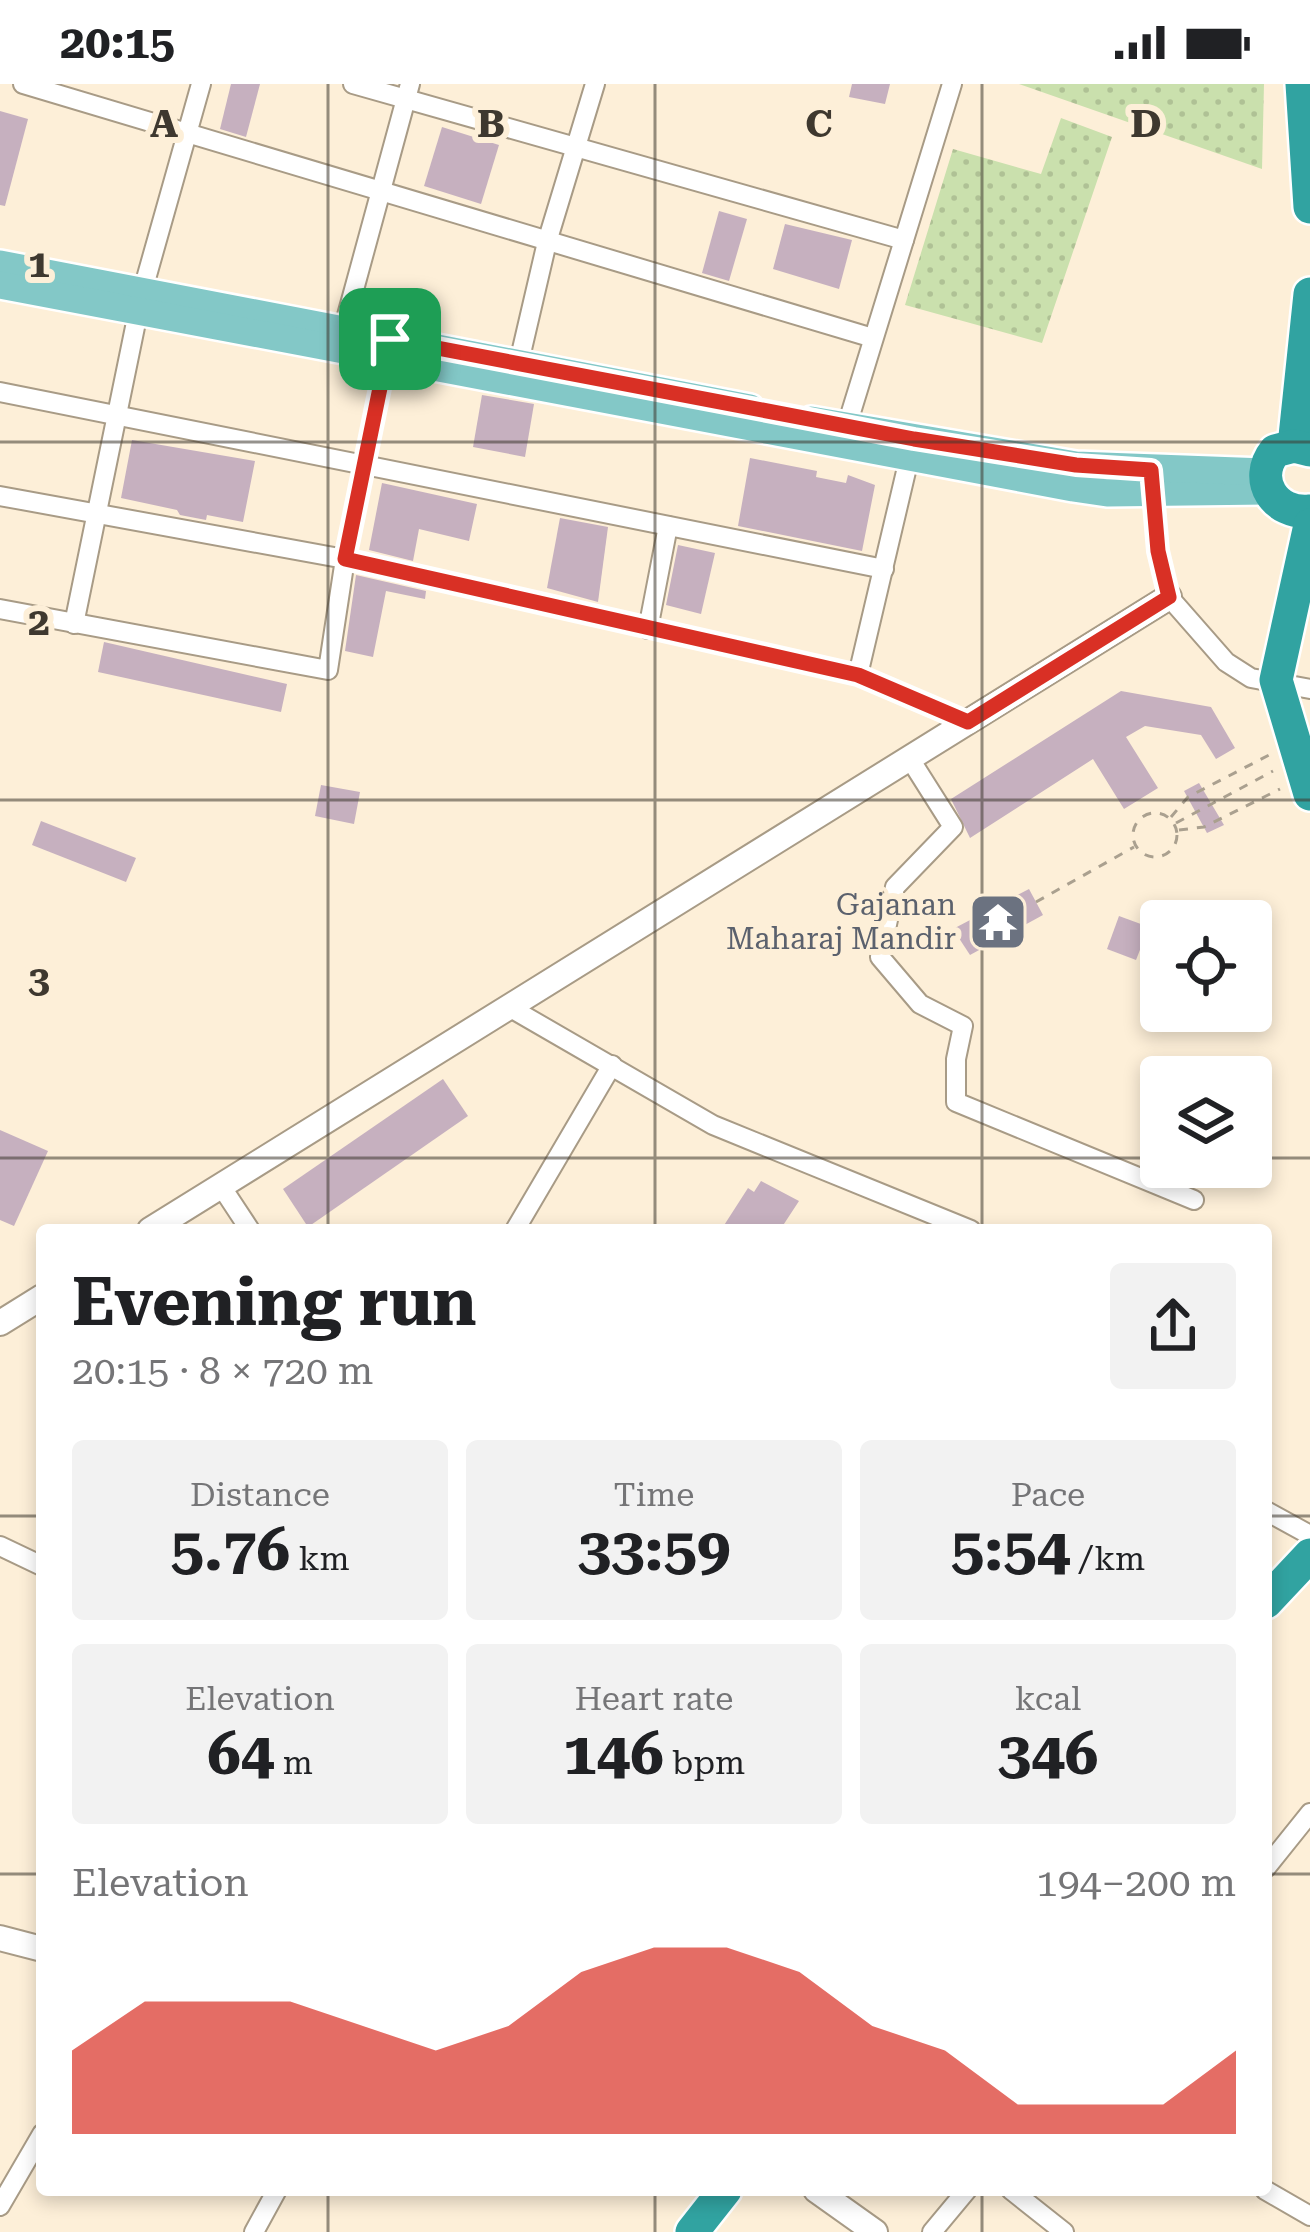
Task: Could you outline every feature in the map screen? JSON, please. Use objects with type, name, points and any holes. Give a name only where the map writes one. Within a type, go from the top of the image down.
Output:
[{"type":"highway","points":[[1302,84],[1310,207]]},
{"type":"highway","points":[[1310,294],[1302,448],[1275,451],[1266,482],[1283,507],[1310,511]]},
{"type":"highway","points":[[1300,789],[1276,680],[1310,525]]},
{"type":"highway","points":[[1272,1596],[1310,1555]]},
{"type":"highway","points":[[692,2232],[720,2196]]},
{"type":"main road","points":[[0,264],[140,302],[911,449],[1076,465],[1152,481],[1266,482]]},
{"type":"main road","points":[[0,284],[343,330],[388,348]]},
{"type":"street","points":[[23,84],[873,338]]},
{"type":"street","points":[[74,624],[140,302],[201,84]]},
{"type":"street","points":[[353,84],[408,91],[576,146],[904,240]]},
{"type":"street","points":[[517,372],[547,242],[595,84]]},
{"type":"street","points":[[843,436],[952,84]]},
{"type":"street","points":[[343,330],[408,91]]},
{"type":"street","points":[[0,609],[328,670],[345,559],[388,348]]},
{"type":"street","points":[[0,392],[884,569]]},
{"type":"street","points":[[858,675],[911,449]]},
{"type":"street","points":[[1152,481],[1158,551],[1169,597],[1226,662],[1251,678],[1310,689]]},
{"type":"street","points":[[0,496],[345,559],[858,675],[968,722]]},
{"type":"street","points":[[648,629],[668,526]]},
{"type":"street","points":[[160,1224],[1169,597]]},
{"type":"street","points":[[910,759],[953,827],[895,887],[880,957],[920,1004],[963,1026],[956,1059],[956,1102],[1194,1200]]},
{"type":"street","points":[[508,1007],[713,1125],[955,1224]]},
{"type":"street","points":[[519,1224],[612,1065]]},
{"type":"street","points":[[221,1186],[246,1224]]},
{"type":"street","points":[[0,1323],[36,1301]]},
{"type":"street","points":[[1272,1514],[1310,1535]]},
{"type":"street","points":[[0,1546],[36,1563]]},
{"type":"street","points":[[1272,1860],[1310,1813]]},
{"type":"street","points":[[3,1945],[36,1948]]},
{"type":"street","points":[[0,2206],[36,2144]]},
{"type":"street","points":[[1272,2194],[1310,2216]]},
{"type":"street","points":[[254,2232],[274,2196]]},
{"type":"street","points":[[824,2196],[866,2229]]},
{"type":"street","points":[[932,2232],[962,2196]]},
{"type":"street","points":[[1019,2196],[1064,2232]]},
{"type":"path","points":[[1281,749],[1188,797],[1174,824],[1174,848],[1161,857],[1146,856],[1135,846],[1133,830],[1140,819],[1153,813],[1174,824],[1204,827],[1300,789]]},
{"type":"path","points":[[1174,824],[1288,764]]},
{"type":"path","points":[[1036,902],[1135,846]]},
{"type":"green space","points":[[1019,84],[1264,84],[1262,169]]},
{"type":"green space","points":[[1061,118],[1112,137],[1042,343],[905,305],[953,149],[1041,174]]},
{"type":"building","points":[[231,84],[260,84],[246,137],[220,129]]},
{"type":"building","points":[[852,84],[890,84],[885,104],[849,97]]},
{"type":"building","points":[[0,111],[28,119],[5,206],[0,205]]},
{"type":"building","points":[[442,127],[499,145],[481,204],[424,186]]},
{"type":"building","points":[[719,211],[747,219],[729,281],[702,273]]},
{"type":"building","points":[[785,224],[852,240],[839,289],[773,269]]},
{"type":"building","points":[[482,395],[534,404],[525,457],[473,447]]},
{"type":"building","points":[[132,440],[255,461],[243,522],[180,515],[177,510],[121,498]]},
{"type":"building","points":[[750,458],[817,471],[816,477],[846,483],[848,475],[875,485],[862,551],[738,526]]},
{"type":"building","points":[[382,483],[477,504],[469,541],[419,529],[413,561],[369,550]]},
{"type":"building","points":[[560,518],[608,527],[598,602],[547,588]]},
{"type":"building","points":[[678,545],[715,553],[701,614],[666,605]]},
{"type":"building","points":[[356,575],[426,591],[425,599],[386,591],[373,657],[345,651]]},
{"type":"building","points":[[104,642],[287,684],[281,712],[98,672]]},
{"type":"building","points":[[1121,691],[1211,707],[1235,748],[1216,759],[1201,735],[1145,726],[1126,737],[1158,788],[1124,809],[1093,759],[970,838],[951,799]]},
{"type":"building","points":[[1199,783],[1224,825],[1207,833],[1184,791]]},
{"type":"building","points":[[321,785],[360,792],[354,824],[315,816]]},
{"type":"building","points":[[41,821],[136,858],[126,882],[32,845]]},
{"type":"building","name":"Gajanan Maharaj Mandir","points":[[1029,889],[1043,915],[970,955],[953,929]]},
{"type":"building","points":[[1119,916],[1140,924],[1136,960],[1107,949]]},
{"type":"building","points":[[443,1079],[468,1116],[312,1224],[306,1224],[283,1189]]},
{"type":"building","points":[[0,1130],[48,1151],[14,1226],[0,1220]]},
{"type":"building","points":[[761,1181],[799,1201],[784,1224],[725,1224],[748,1188],[754,1192]]},
{"type":"place","name":"Gajanan Maharaj Mandir","points":[[998,922]]},
{"type":"route","points":[[390,339],[914,439],[1076,465],[1151,470],[1158,551],[1169,597],[968,722],[858,675],[345,559],[390,339]]}]
